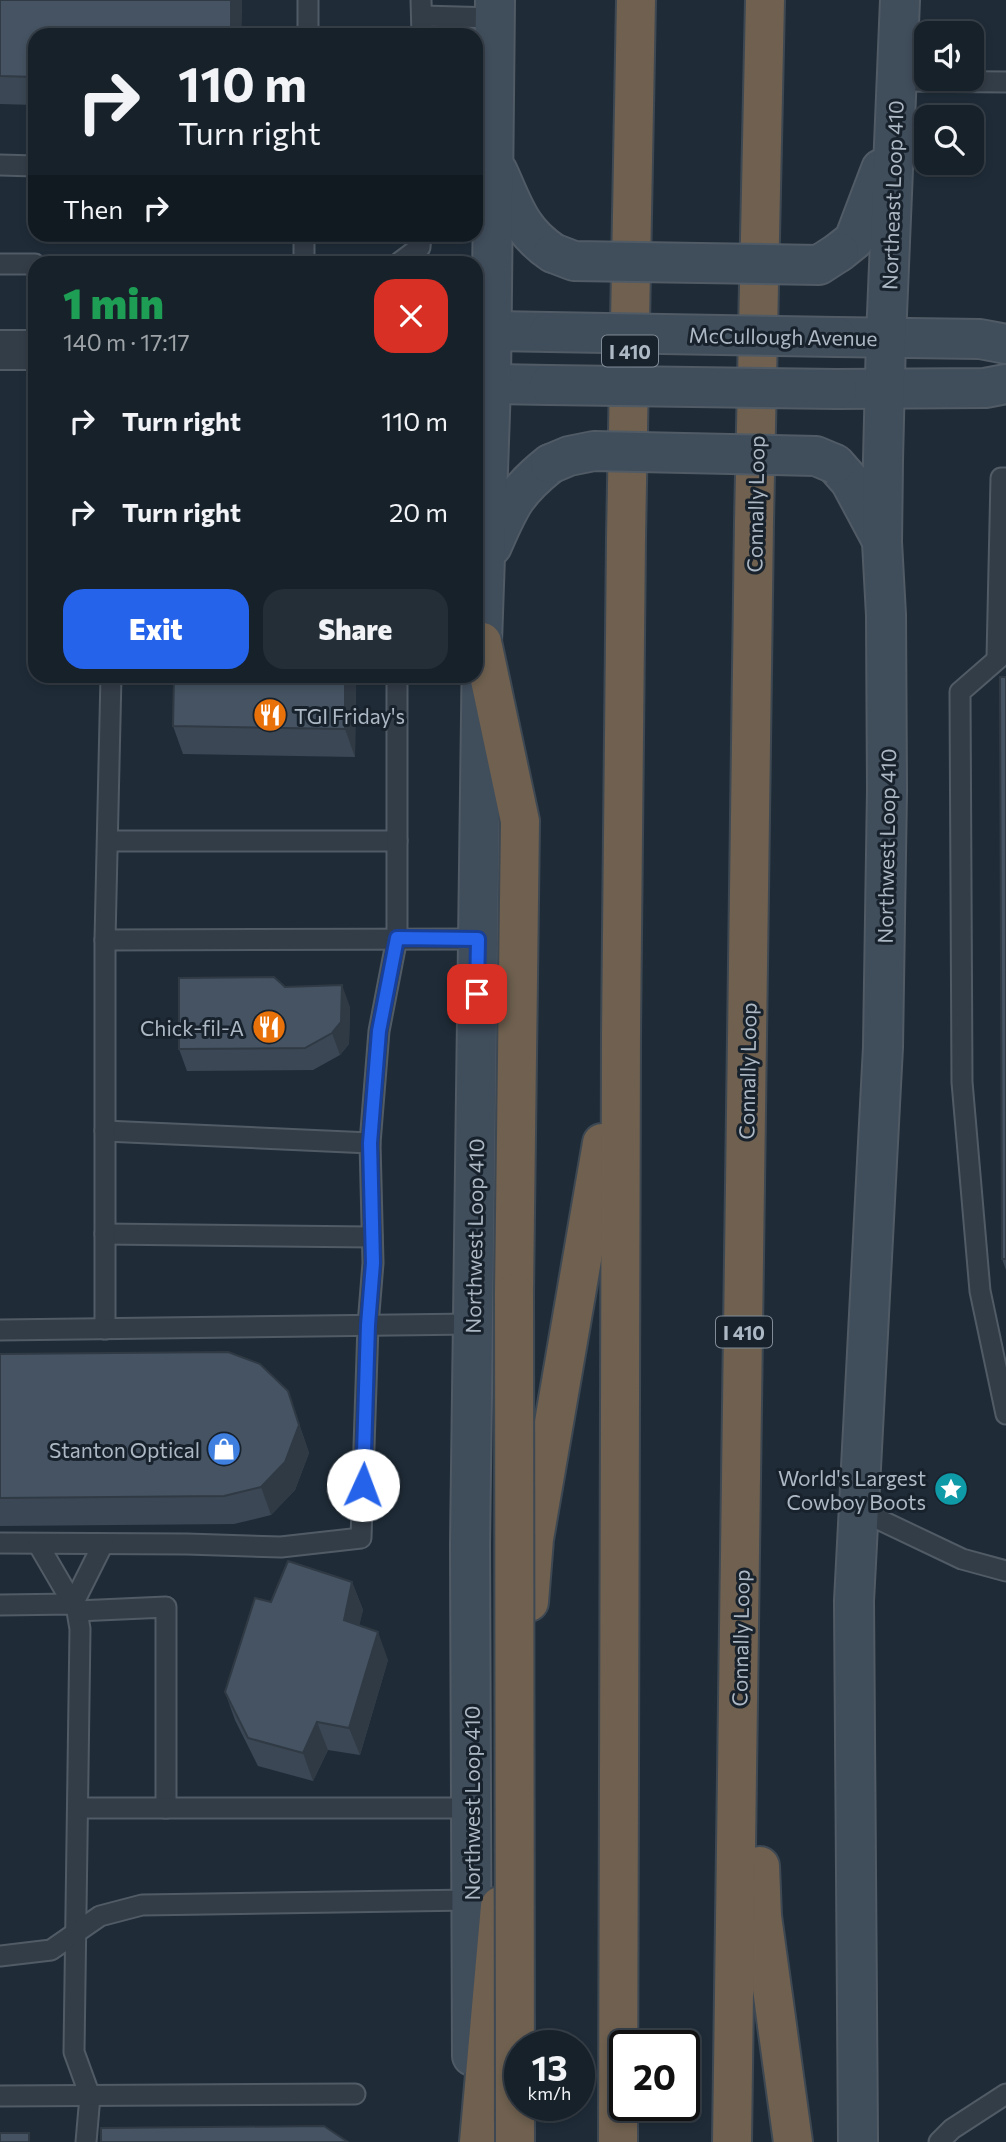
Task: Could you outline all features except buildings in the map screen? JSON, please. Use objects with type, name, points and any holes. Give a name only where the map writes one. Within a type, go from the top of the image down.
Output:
[{"type":"highway","points":[[609,0],[634,163]]},
{"type":"highway","name":"I 410","points":[[618,2142],[625,538],[636,0]]},
{"type":"highway","name":"Connally Loop","points":[[732,2142],[754,522],[765,0]]},
{"type":"highway","points":[[764,48],[772,0]]},
{"type":"highway","points":[[483,647],[520,821],[514,1293],[515,2142]]},
{"type":"highway","points":[[479,2142],[534,1539],[621,1034]]},
{"type":"highway","points":[[742,1556],[762,1916],[793,2142]]},
{"type":"main road","name":"Northeast Loop 410","points":[[885,389],[900,0]]},
{"type":"main road","points":[[484,331],[493,161],[495,9]]},
{"type":"main road","points":[[493,161],[525,228],[536,241],[553,253],[574,261],[819,265],[854,240],[894,129]]},
{"type":"main road","name":"McCullough Avenue","points":[[484,331],[980,339],[1006,344]]},
{"type":"main road","name":"Northwest Loop 410","points":[[483,621],[486,559],[484,331]]},
{"type":"main road","points":[[483,384],[837,389],[985,388],[1006,384]]},
{"type":"main road","name":"Northwest Loop 410","points":[[858,2142],[853,1601],[867,1388],[883,1047],[887,750],[886,615],[882,542],[885,389]]},
{"type":"main road","points":[[486,559],[511,502],[526,483],[550,464],[569,456],[594,451],[816,456],[835,464],[850,481],[882,542]]},
{"type":"main road","name":"Northwest Loop 410","points":[[473,2142],[470,1545],[481,683]]},
{"type":"street","points":[[0,350],[28,350]]},
{"type":"lane","points":[[308,0],[308,28]]},
{"type":"lane","points":[[422,17],[495,9]]},
{"type":"lane","points":[[897,81],[1006,82]]},
{"type":"lane","points":[[0,165],[28,166]]},
{"type":"lane","points":[[408,256],[420,247],[420,242]]},
{"type":"lane","points":[[0,264],[28,264]]},
{"type":"lane","points":[[1006,478],[1001,478],[1002,655],[960,692],[963,1094],[980,1291],[998,1333],[1006,1413]]},
{"type":"lane","points":[[105,1329],[105,940],[111,683]]},
{"type":"lane","points":[[0,1543],[281,1546],[361,1538],[368,1325],[373,1263],[370,1143],[379,1031],[397,938],[397,683]]},
{"type":"lane","points":[[108,841],[397,841]]},
{"type":"lane","points":[[105,940],[478,939]]},
{"type":"lane","points":[[105,1130],[370,1143]]},
{"type":"lane","points":[[105,1234],[372,1237]]},
{"type":"lane","points":[[0,1330],[472,1324]]},
{"type":"lane","points":[[857,1509],[962,1559],[1006,1571]]},
{"type":"lane","points":[[38,1544],[75,1608],[80,1629],[74,2052],[90,2096],[86,2142]]},
{"type":"lane","points":[[75,1608],[103,1544]]},
{"type":"lane","points":[[0,1605],[166,1607],[166,1808]]},
{"type":"lane","points":[[78,1808],[471,1808]]},
{"type":"lane","points":[[0,1956],[51,1950],[100,1916],[142,1905],[471,1900]]},
{"type":"lane","points":[[0,2096],[355,2094]]},
{"type":"lane","points":[[939,2142],[951,2129],[1006,2094]]},
{"type":"place","name":"TGI Friday's","points":[[270,715]]},
{"type":"place","name":"Chick-fil-A","points":[[269,1027]]},
{"type":"place","name":"Stanton Optical","points":[[224,1449]]},
{"type":"place","name":"World's Largest Cowboy Boots","points":[[951,1489]]},
{"type":"route","points":[[363,1485],[368,1325],[373,1263],[370,1143],[379,1031],[397,938],[478,939],[477,994]]}]
